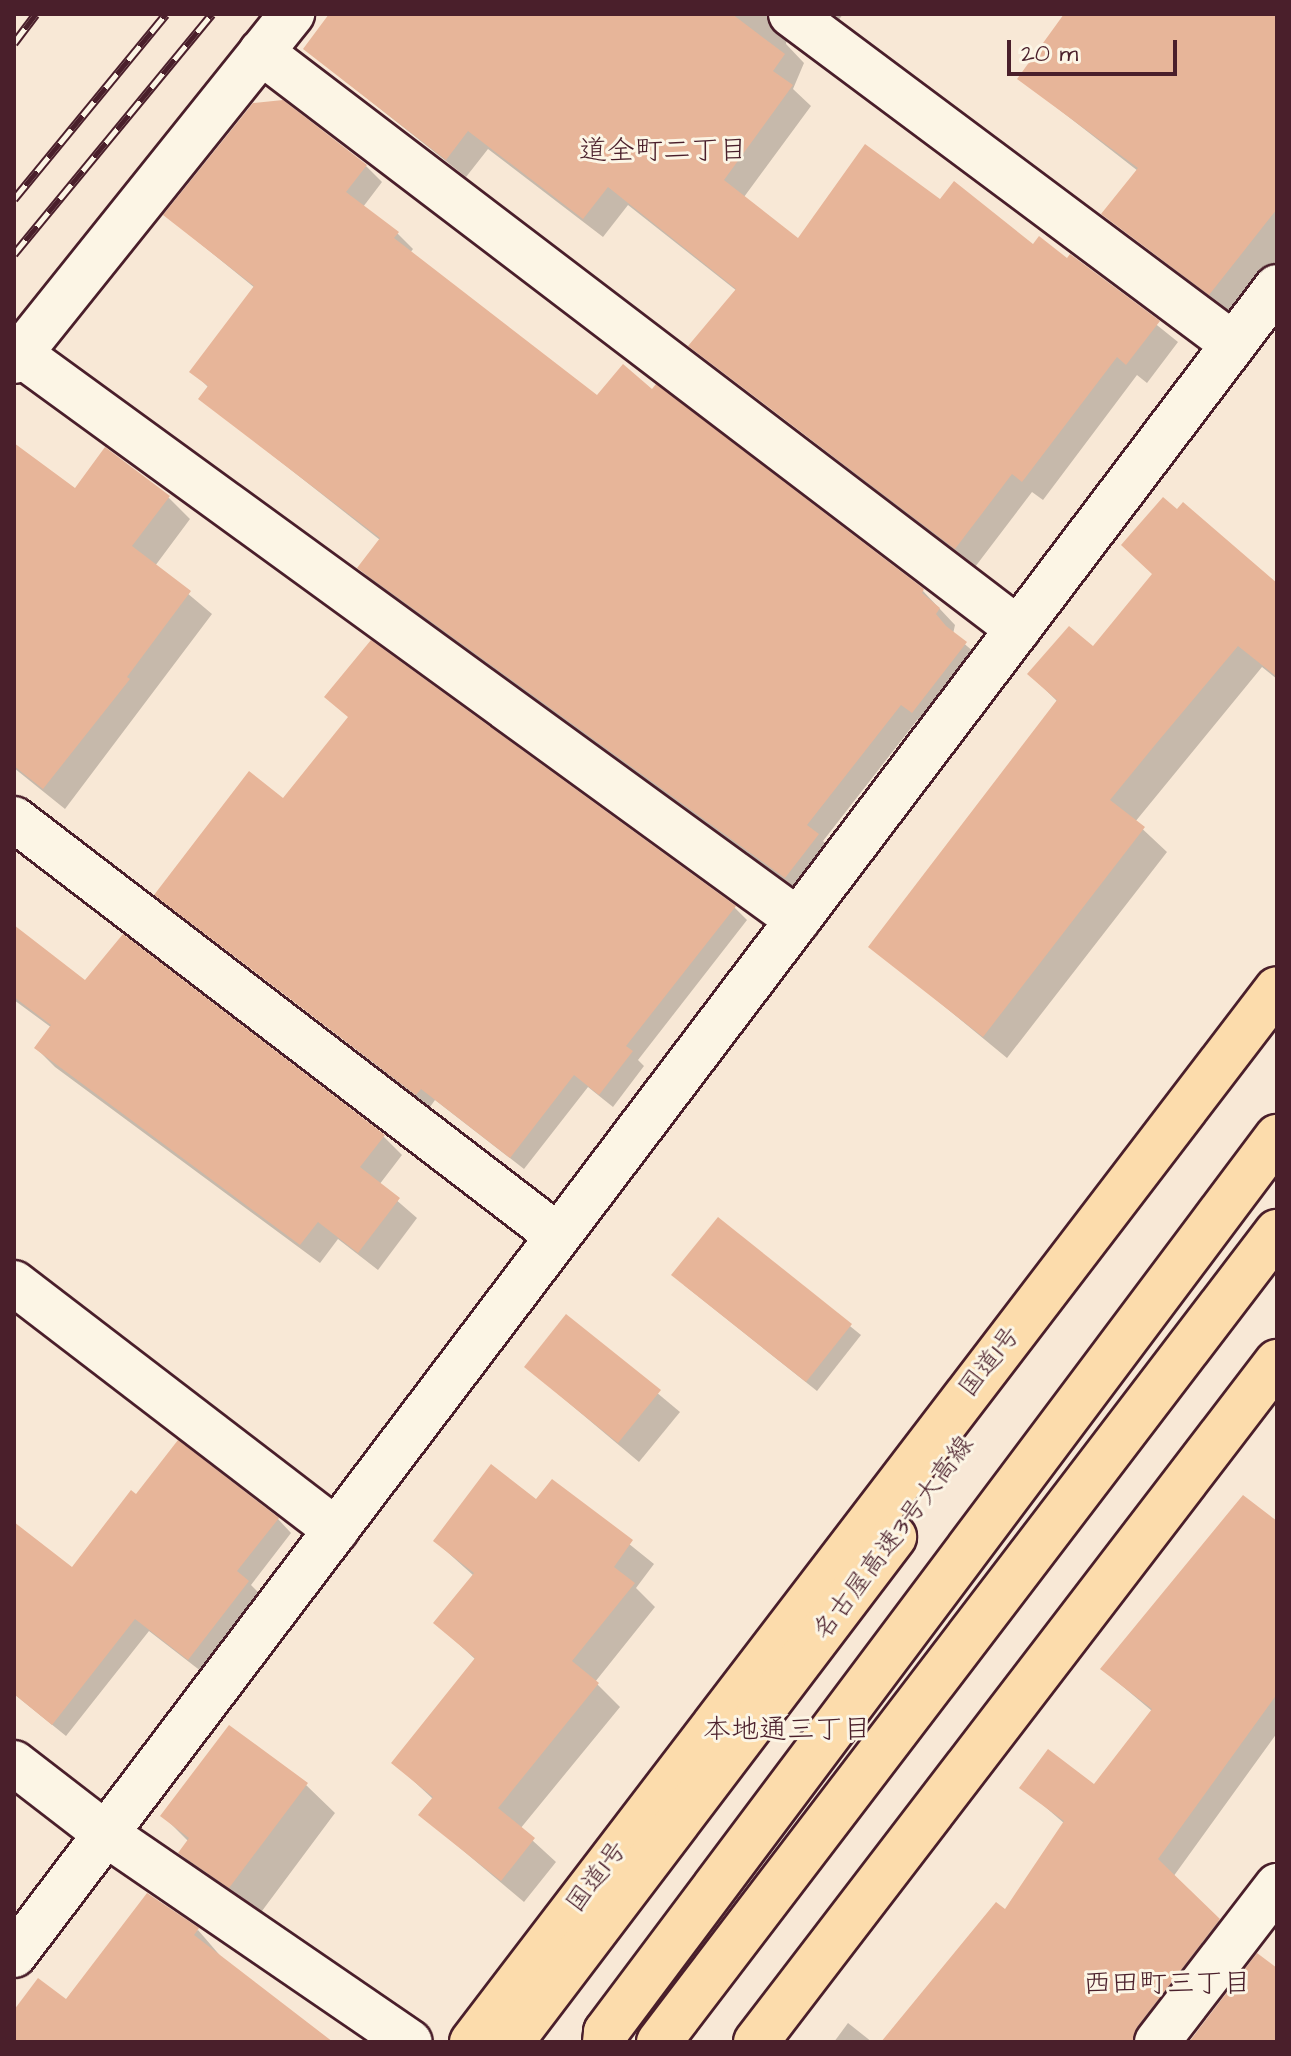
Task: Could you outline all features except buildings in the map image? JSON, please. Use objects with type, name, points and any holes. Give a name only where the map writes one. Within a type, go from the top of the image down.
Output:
[{"type":"highway","name":"国道1号","points":[[472,2042],[1277,989]]},
{"type":"highway","name":"名古屋高速3号大高線","points":[[511,2042],[1277,1036]]},
{"type":"highway","points":[[605,2042],[606,2032],[1277,1137]]},
{"type":"highway","points":[[659,2042],[1277,1232]]},
{"type":"highway","points":[[756,2042],[1277,1362]]},
{"type":"street","points":[[292,14],[17,358],[798,920]]},
{"type":"street","points":[[791,14],[1233,344]]},
{"type":"street","points":[[261,52],[1018,629]]},
{"type":"street","points":[[14,1955],[1277,287]]},
{"type":"street","points":[[14,819],[558,1236]]},
{"type":"street","points":[[14,1283],[336,1530]]},
{"type":"street","points":[[14,1763],[106,1834],[410,2042]]},
{"type":"street","points":[[1157,2042],[1277,1886]]},
{"type":"railway","points":[[14,43],[36,14]]},
{"type":"railway","points":[[14,199],[166,14]]},
{"type":"railway","points":[[14,254],[212,14]]},
{"type":"district","name":"道全町二丁目","points":[[663,151]]},
{"type":"district","name":"本地通三丁目","points":[[787,1730]]},
{"type":"district","name":"西田町三丁目","points":[[1167,1984]]}]
